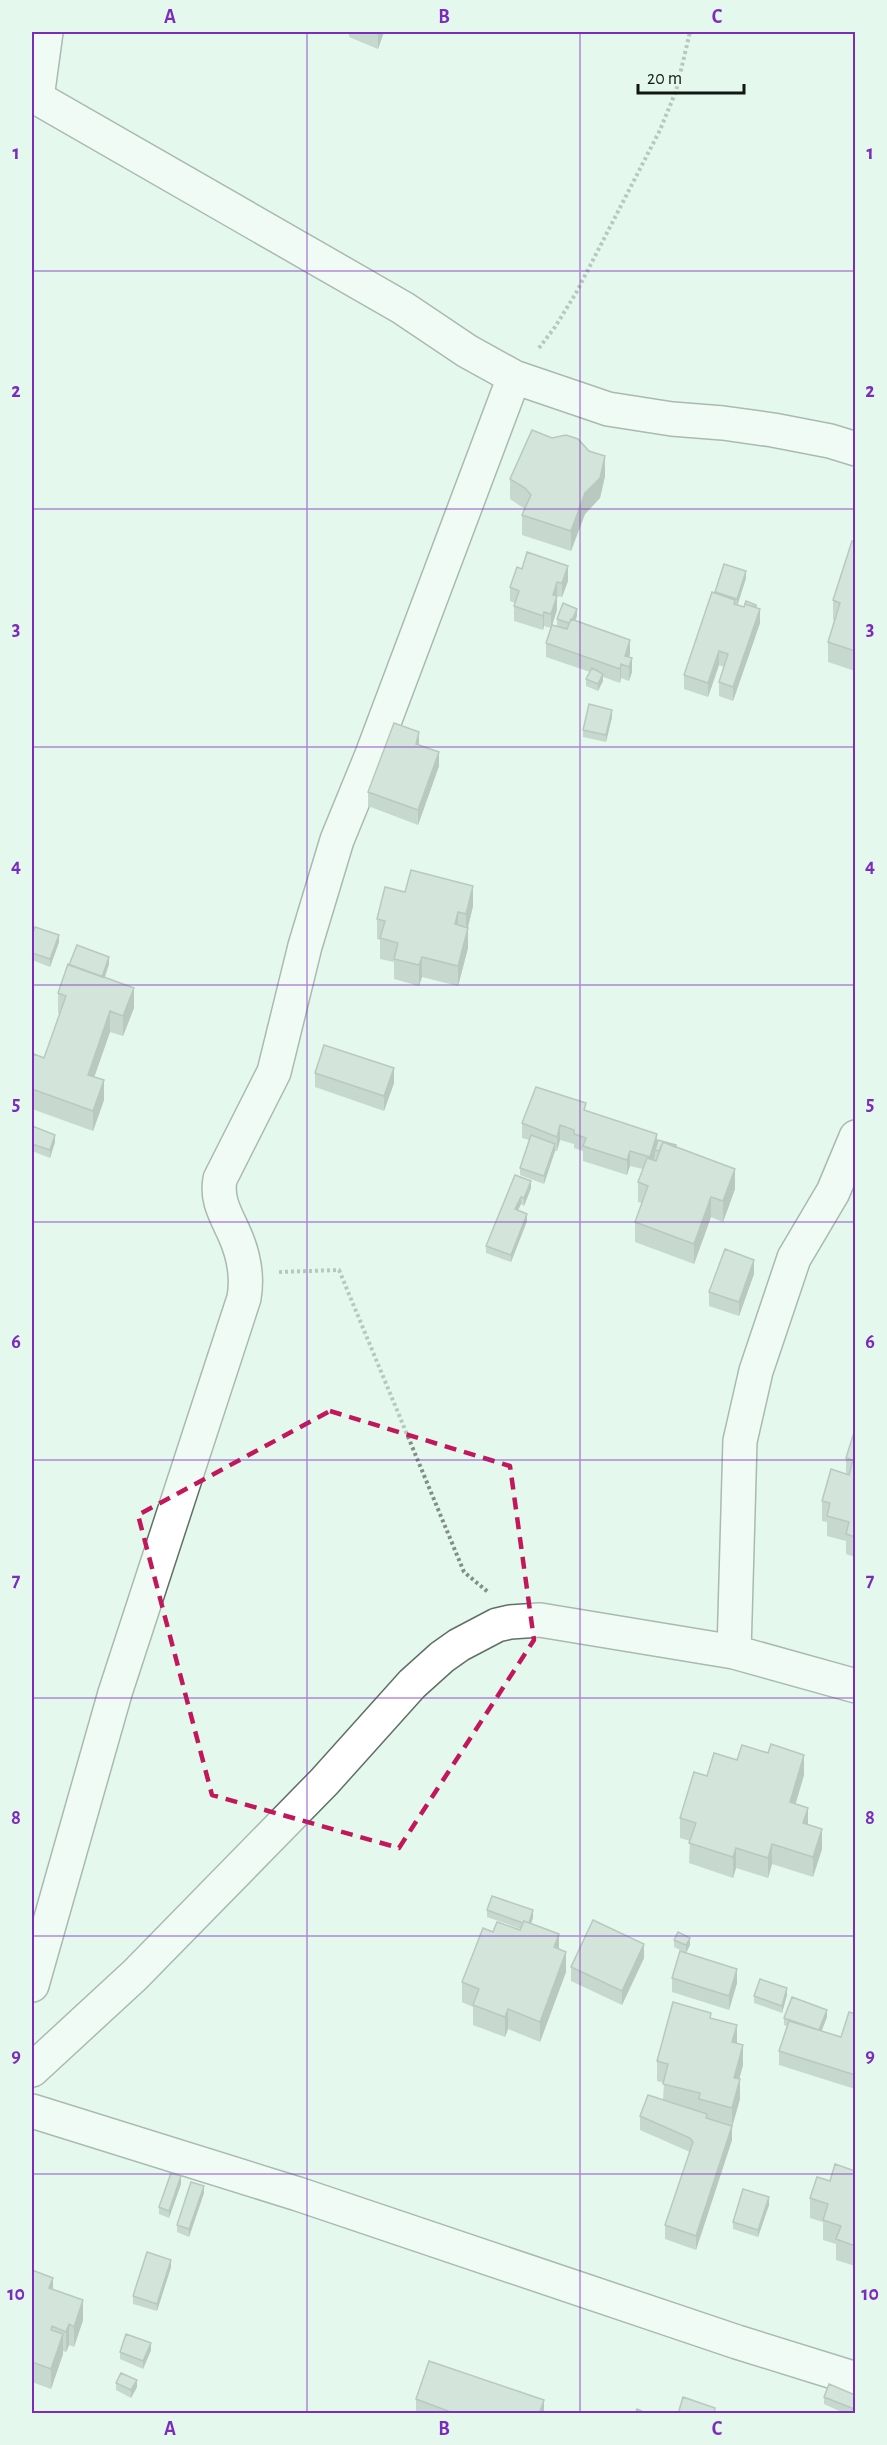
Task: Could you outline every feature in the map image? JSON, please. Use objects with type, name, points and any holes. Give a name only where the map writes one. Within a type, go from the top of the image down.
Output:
[{"type":"street","points":[[46,32],[34,96],[403,309],[467,351],[514,377],[608,409],[672,419],[773,430],[830,441],[855,449]]},
{"type":"street","points":[[32,1984],[115,1693],[244,1298],[246,1273],[236,1236],[219,1198],[220,1179],[274,1072],[308,937],[338,840],[514,377]]},
{"type":"street","points":[[734,1652],[740,1441],[756,1371],[794,1258],[833,1192],[855,1137]]},
{"type":"street","points":[[32,2070],[135,1975],[324,1782],[412,1684],[459,1645],[497,1625],[523,1620],[540,1620],[734,1652],[855,1686]]},
{"type":"street","points":[[32,2111],[298,2194],[736,2342],[855,2379]]},
{"type":"path","points":[[514,377],[555,327],[576,293],[636,178],[673,100],[690,32]]},
{"type":"path","points":[[246,1273],[339,1270],[464,1572],[523,1620]]},
{"type":"highlighted area","points":[[330,1411],[510,1466],[534,1640],[399,1848],[212,1795],[138,1515]]},
{"type":"building","points":[[532,430],[552,438],[566,435],[578,439],[589,451],[605,456],[600,478],[585,493],[571,531],[522,515],[531,495],[525,488],[510,479]]},
{"type":"building","points":[[852,541],[855,542],[855,651],[828,642],[840,603],[833,600]]},
{"type":"building","points":[[527,552],[568,566],[562,583],[557,582],[553,595],[557,596],[551,614],[544,612],[543,616],[514,606],[519,591],[510,587],[517,567],[522,569]]},
{"type":"building","points":[[724,564],[746,571],[737,599],[715,592]]},
{"type":"building","points":[[712,592],[735,600],[734,604],[744,607],[745,604],[760,609],[733,687],[719,682],[728,654],[719,651],[708,683],[684,675]]},
{"type":"building","points":[[746,601],[756,607],[745,604]]},
{"type":"building","points":[[563,603],[577,609],[569,623],[557,619]]},
{"type":"building","points":[[571,619],[630,640],[625,656],[632,658],[629,667],[621,664],[620,669],[546,643],[552,625],[567,629]]},
{"type":"building","points":[[592,668],[603,674],[598,684],[586,679]]},
{"type":"building","points":[[589,704],[612,710],[606,735],[583,730]]},
{"type":"building","points":[[394,723],[419,732],[416,744],[439,752],[418,810],[368,792]]},
{"type":"building","points":[[411,870],[473,886],[466,914],[458,912],[455,924],[468,928],[458,966],[422,957],[419,965],[394,959],[398,943],[380,938],[385,921],[377,919],[385,887],[405,892]]},
{"type":"building","points":[[35,927],[59,935],[50,959],[32,953],[32,935]]},
{"type":"building","points":[[77,945],[109,957],[102,977],[69,965]]},
{"type":"building","points":[[68,964],[134,988],[123,1016],[110,1011],[88,1075],[104,1080],[93,1111],[32,1089],[34,1054],[44,1058],[66,996],[58,993]]},
{"type":"building","points":[[324,1045],[394,1068],[384,1096],[315,1073]]},
{"type":"building","points":[[536,1087],[586,1103],[584,1110],[657,1134],[650,1157],[630,1151],[627,1160],[583,1146],[586,1138],[560,1125],[557,1137],[522,1123]]},
{"type":"building","points":[[32,1126],[55,1135],[50,1150],[32,1144]]},
{"type":"building","points":[[531,1135],[555,1144],[544,1176],[520,1168]]},
{"type":"building","points":[[658,1140],[676,1145],[675,1147],[663,1142],[659,1151],[655,1150]]},
{"type":"building","points":[[663,1142],[735,1169],[723,1201],[711,1197],[694,1244],[635,1222],[648,1186],[638,1182],[647,1158],[656,1161]]},
{"type":"building","points":[[515,1175],[531,1181],[524,1198],[521,1197],[515,1209],[527,1214],[511,1255],[486,1246]]},
{"type":"building","points":[[725,1249],[754,1260],[739,1302],[709,1292]]},
{"type":"building","points":[[855,1429],[855,1537],[846,1534],[849,1522],[827,1516],[830,1503],[822,1501],[831,1469],[849,1475],[853,1460],[846,1458]]},
{"type":"building","points":[[771,1744],[804,1755],[790,1802],[808,1808],[803,1823],[822,1829],[813,1857],[772,1844],[768,1858],[736,1848],[733,1857],[689,1843],[696,1823],[680,1818],[694,1772],[707,1776],[714,1753],[737,1760],[742,1745],[768,1753]]},
{"type":"building","points":[[492,1896],[533,1910],[529,1923],[487,1910]]},
{"type":"building","points":[[593,1920],[644,1944],[622,1991],[571,1967]]},
{"type":"building","points":[[524,1921],[559,1934],[554,1947],[566,1952],[540,2022],[508,2009],[505,2017],[473,2005],[479,1989],[462,1982],[483,1928],[493,1932],[497,1922],[520,1930]]},
{"type":"building","points":[[678,1932],[690,1938],[686,1945],[674,1940]]},
{"type":"building","points":[[680,1951],[737,1969],[729,1996],[672,1978]]},
{"type":"building","points":[[760,1979],[787,1988],[782,2006],[754,1996]]},
{"type":"building","points":[[792,1997],[827,2010],[819,2030],[784,2018]]},
{"type":"building","points":[[673,2002],[711,2013],[710,2018],[737,2025],[732,2042],[743,2045],[734,2078],[740,2079],[732,2108],[699,2099],[700,2093],[663,2084],[668,2064],[657,2061]]},
{"type":"building","points":[[849,2012],[855,2014],[855,2075],[779,2051],[789,2021],[841,2037]]},
{"type":"building","points":[[648,2095],[707,2114],[706,2118],[732,2126],[696,2236],[665,2225],[693,2142],[690,2138],[640,2116]]},
{"type":"building","points":[[835,2164],[855,2171],[855,2246],[836,2239],[841,2226],[823,2220],[828,2204],[810,2198],[817,2177],[830,2181]]},
{"type":"building","points":[[171,2173],[181,2176],[169,2211],[159,2207]]},
{"type":"building","points":[[191,2182],[204,2186],[189,2229],[177,2225]]},
{"type":"building","points":[[743,2189],[769,2197],[758,2230],[733,2222]]},
{"type":"building","points":[[147,2252],[171,2260],[157,2304],[133,2296]]},
{"type":"building","points":[[32,2270],[53,2278],[49,2288],[83,2300],[74,2327],[69,2324],[66,2332],[52,2326],[51,2330],[63,2334],[51,2369],[32,2362]]},
{"type":"building","points":[[126,2334],[151,2343],[143,2361],[120,2352]]},
{"type":"building","points":[[429,2361],[544,2400],[539,2414],[447,2414],[448,2411],[416,2399]]},
{"type":"building","points":[[121,2373],[137,2380],[131,2390],[116,2383]]},
{"type":"building","points":[[829,2384],[855,2395],[854,2409],[824,2397]]},
{"type":"building","points":[[683,2397],[715,2408],[714,2414],[678,2414]]},
{"type":"building","points":[[637,2409],[648,2414],[635,2414]]}]
